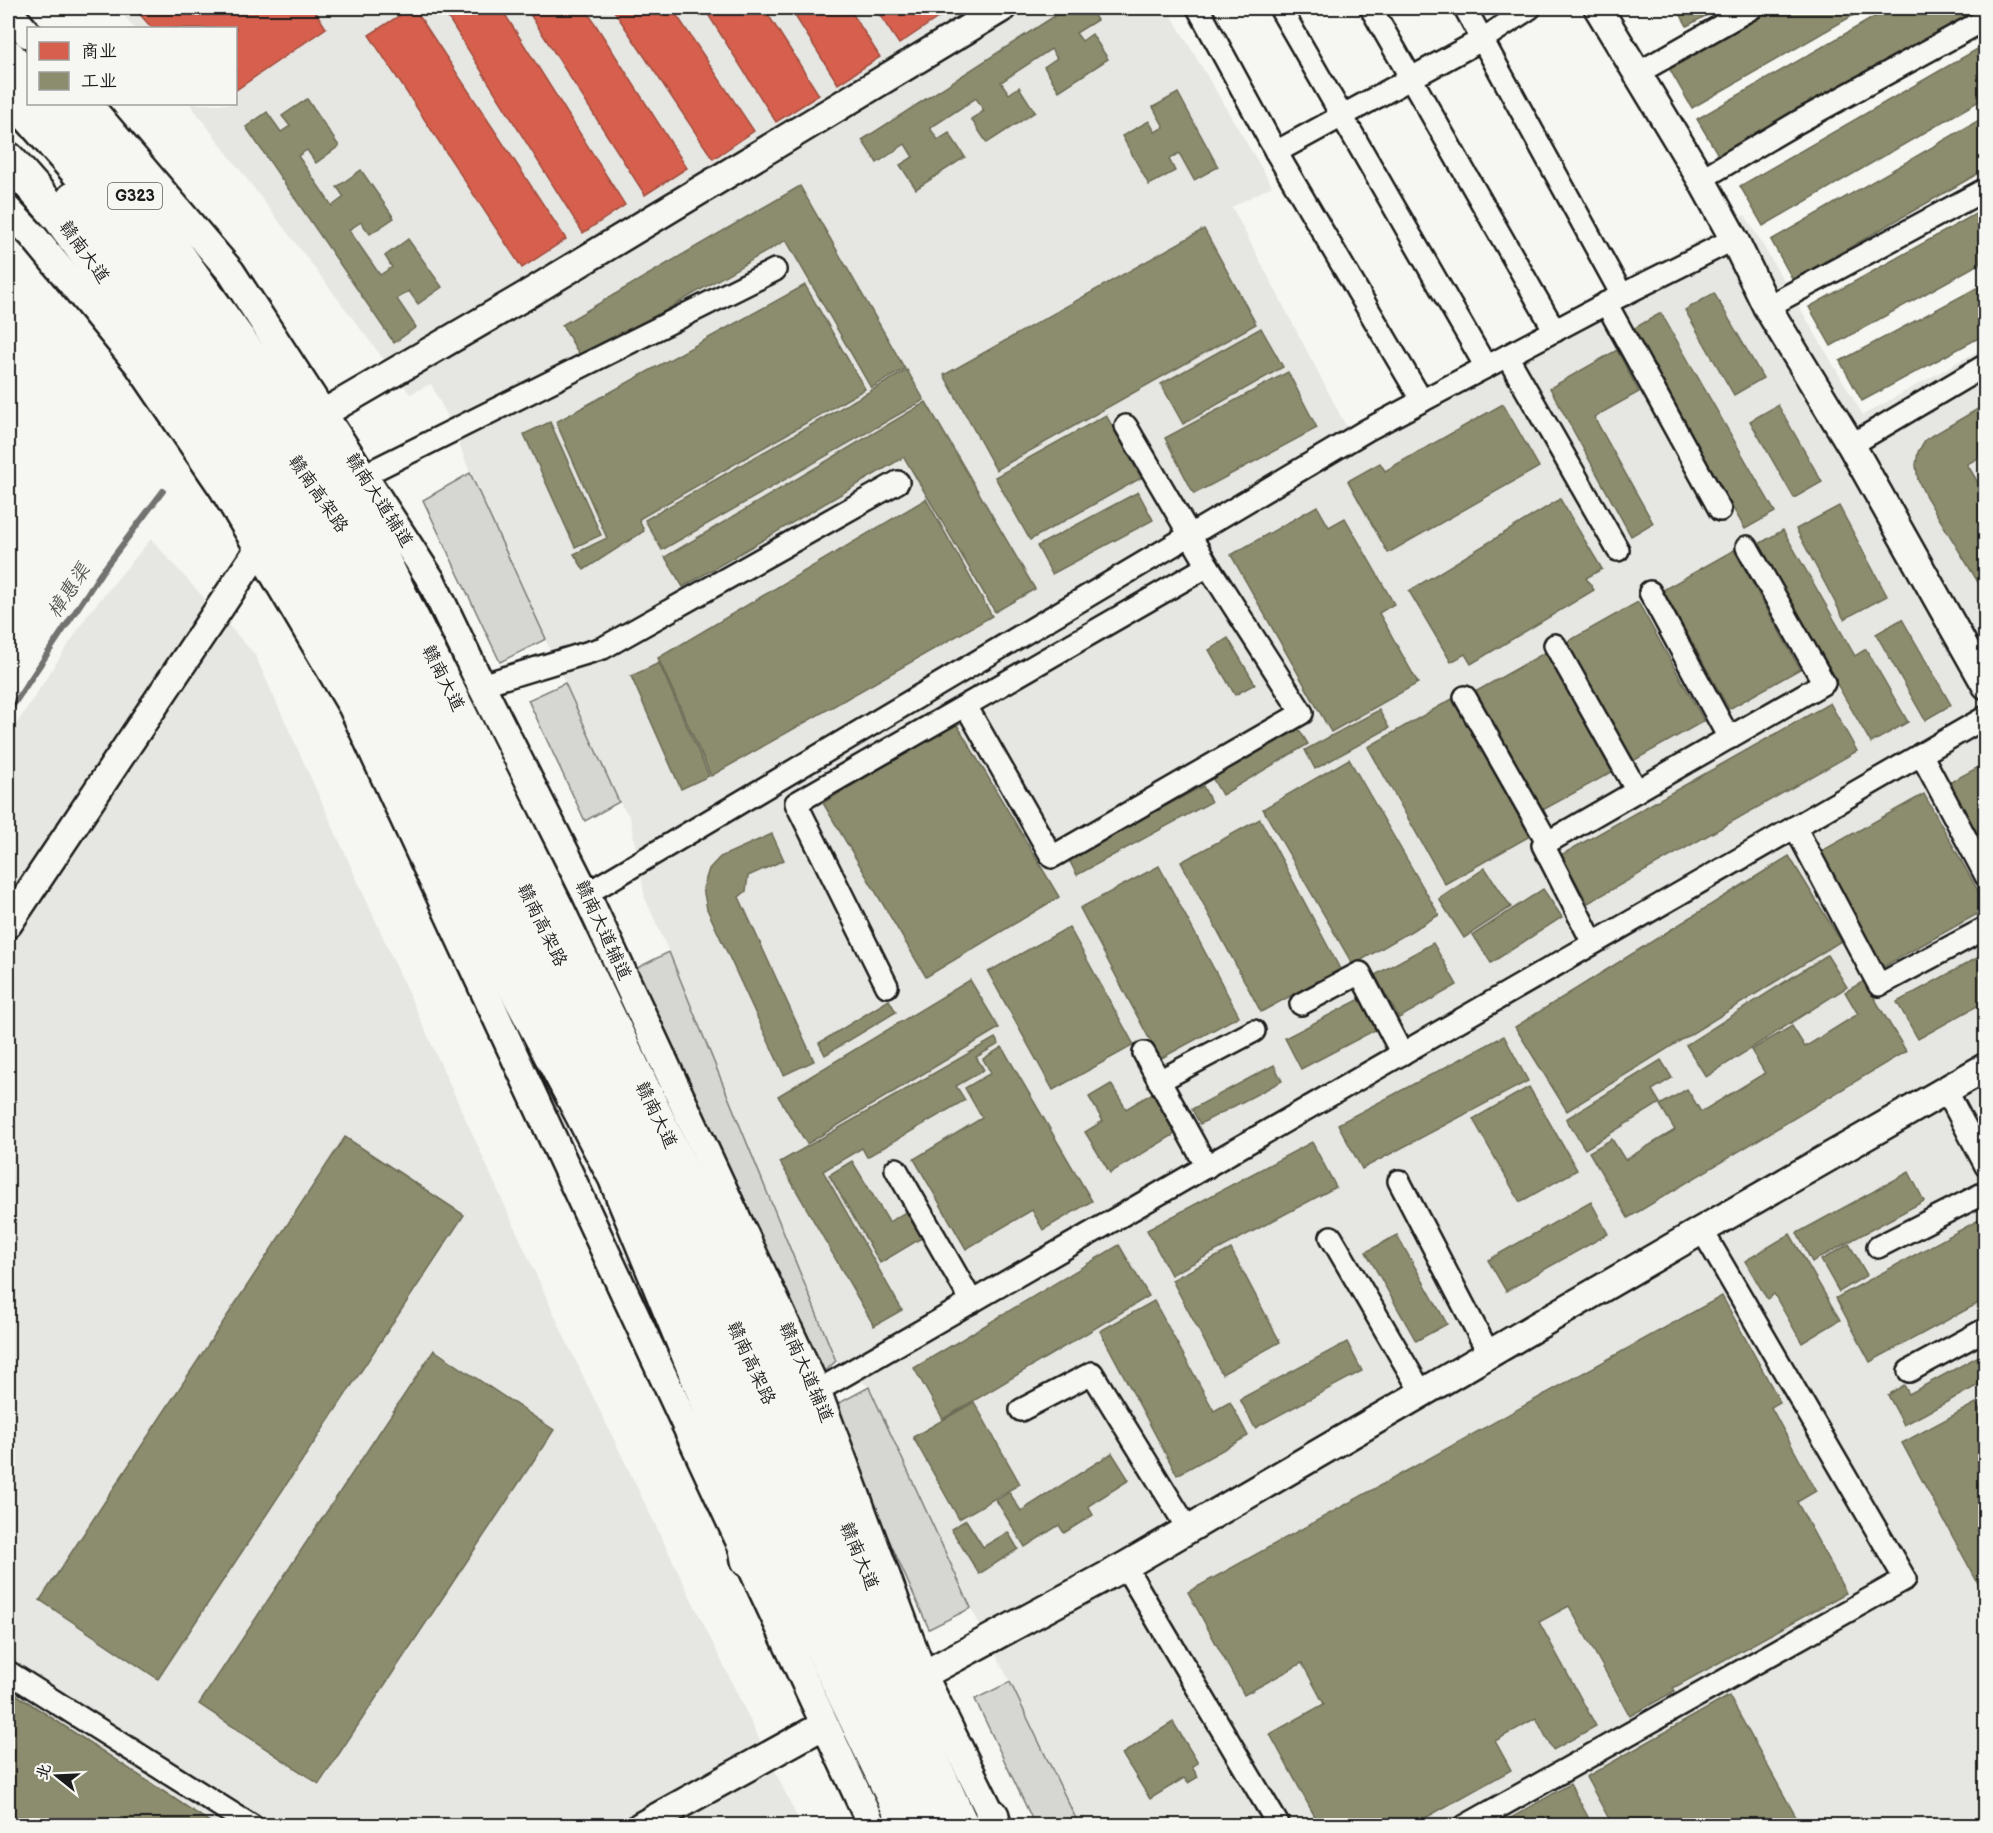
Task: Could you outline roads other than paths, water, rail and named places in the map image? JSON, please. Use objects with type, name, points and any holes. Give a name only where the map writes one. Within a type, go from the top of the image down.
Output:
[{"type":"main road","points":[[8,56],[27,77]]},
{"type":"main road","name":"赣南高架路","points":[[8,92],[127,228],[239,379],[356,549],[984,1824]]},
{"type":"main road","name":"赣南大道","points":[[54,105],[114,167],[207,296],[311,418],[806,1399],[984,1824]]},
{"type":"main road","name":"赣南高架路","points":[[8,122],[84,212],[183,341],[281,487],[353,603],[590,1077],[930,1826]]},
{"type":"main road","name":"赣南大道","points":[[8,159],[60,218],[146,357],[230,479]]},
{"type":"main road","points":[[230,479],[275,527],[380,698],[494,947],[615,1176],[732,1458],[907,1826]]},
{"type":"main road","points":[[806,1399],[868,1524]]},
{"type":"main road","points":[[732,1458],[748,1560]]},
{"type":"street","points":[[311,418],[525,296],[1002,8]]},
{"type":"street","points":[[1198,8],[1276,152],[1422,401]]},
{"type":"street","points":[[1280,8],[1486,367]]},
{"type":"street","points":[[1371,8],[1555,331]]},
{"type":"street","points":[[1465,8],[1483,39],[1720,510]]},
{"type":"street","points":[[1276,152],[1483,39],[1530,8]]},
{"type":"street","points":[[1598,8],[1701,179],[1734,239],[1767,307],[1851,445],[1986,685]]},
{"type":"street","points":[[1638,73],[1752,8]]},
{"type":"street","points":[[1701,179],[1986,19]]},
{"type":"street","name":"赣南大道辅道","points":[[89,105],[231,272],[311,418],[362,476],[431,580],[586,894],[806,1399]]},
{"type":"street","points":[[1767,307],[1986,189]]},
{"type":"street","points":[[8,210],[146,357]]},
{"type":"street","points":[[586,894],[1367,430],[1614,299],[1734,239]]},
{"type":"street","points":[[362,476],[775,270]]},
{"type":"street","points":[[1508,356],[1617,550]]},
{"type":"street","points":[[1851,445],[1986,365]]},
{"type":"street","points":[[966,706],[1052,856],[1302,713],[1208,566],[1126,426]]},
{"type":"street","points":[[230,479],[259,549],[352,706],[872,1826]]},
{"type":"street","points":[[481,685],[603,648],[898,482]]},
{"type":"street","points":[[1593,943],[1543,845],[1824,683],[1748,547]]},
{"type":"street","points":[[8,924],[259,549]]},
{"type":"street","points":[[886,986],[796,803],[1208,566]]},
{"type":"street","points":[[1650,592],[1729,738]]},
{"type":"street","points":[[1555,645],[1637,791]]},
{"type":"street","points":[[1465,697],[1548,843]]},
{"type":"street","points":[[806,1399],[1986,717]]},
{"type":"street","points":[[1921,754],[1986,876]]},
{"type":"street","points":[[1795,827],[1879,986],[1986,928]]},
{"type":"street","points":[[1301,1004],[1360,972],[1402,1054]]},
{"type":"street","points":[[1159,1081],[1254,1031]]},
{"type":"street","points":[[1144,1053],[1207,1167]]},
{"type":"street","points":[[923,1675],[1125,1566],[1986,1067]]},
{"type":"street","points":[[1946,1090],[1986,1166]]},
{"type":"street","points":[[896,1169],[972,1302]]},
{"type":"street","points":[[1399,1181],[1489,1354]]},
{"type":"street","points":[[1878,1247],[1986,1192]]},
{"type":"street","points":[[1465,1826],[1905,1579],[1702,1230]]},
{"type":"street","points":[[1331,1237],[1422,1393]]},
{"type":"street","points":[[1909,1371],[1986,1329]]},
{"type":"street","points":[[1021,1410],[1092,1373],[1188,1529]]},
{"type":"street","points":[[868,1524],[923,1675],[984,1824]]},
{"type":"street","points":[[1125,1566],[1279,1826]]},
{"type":"street","points":[[8,1672],[252,1826]]},
{"type":"street","points":[[641,1826],[824,1725]]},
{"type":"waterway","name":"樟惠渠","points":[[8,713],[101,573],[163,491]]}]
